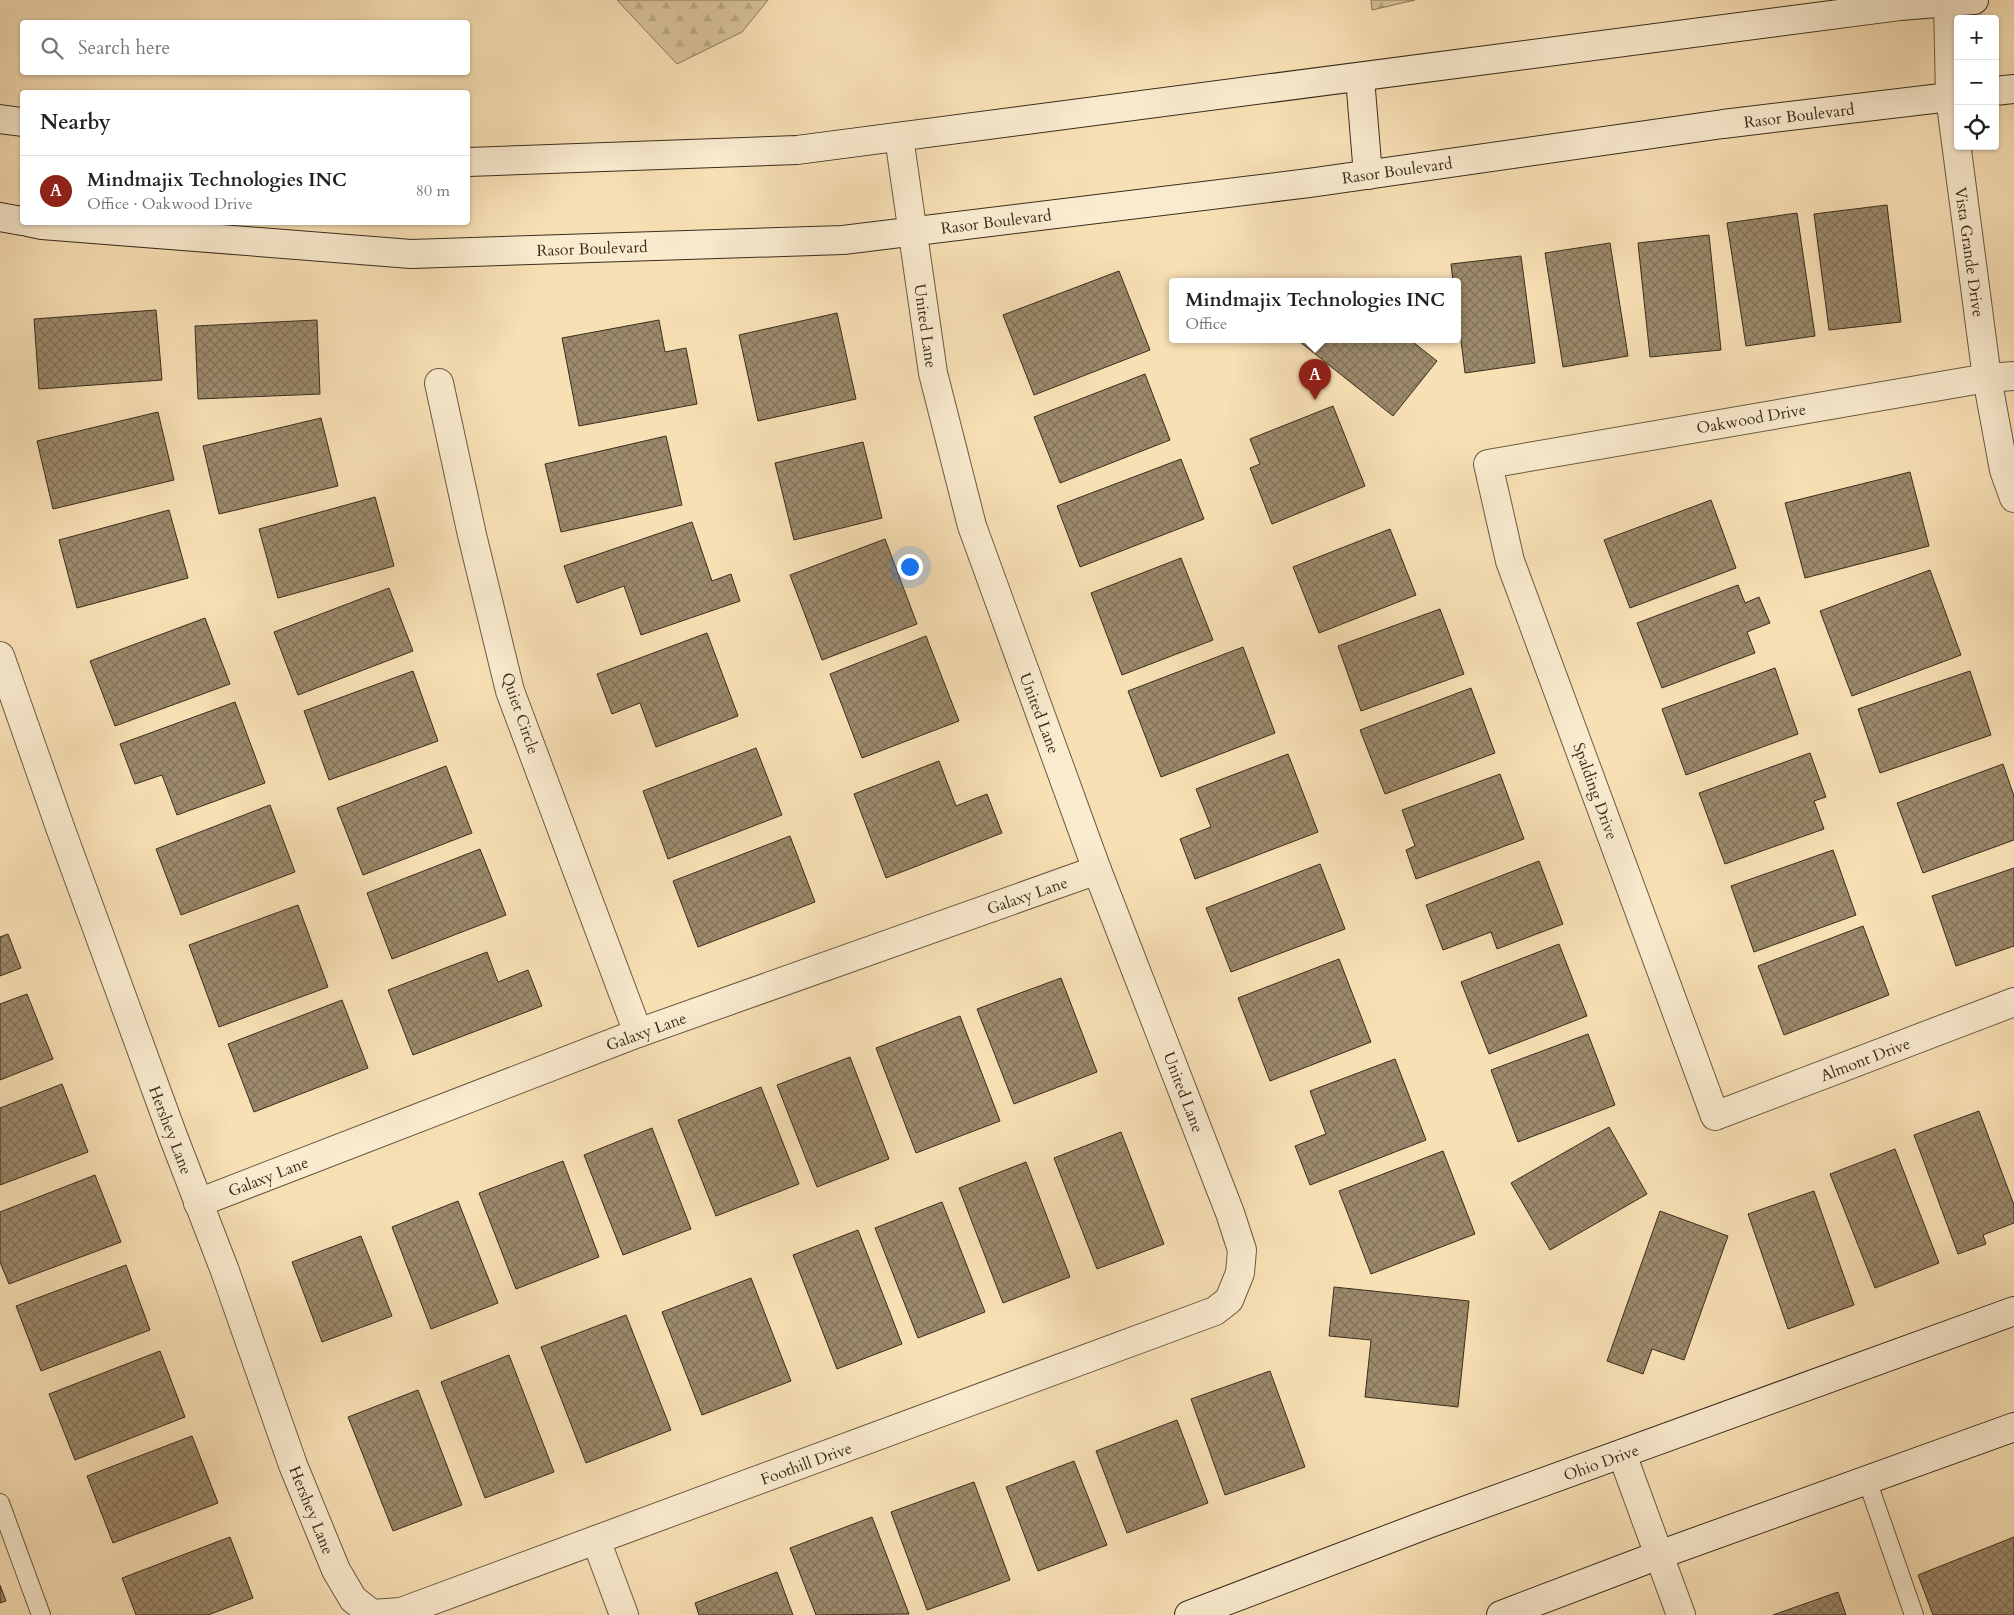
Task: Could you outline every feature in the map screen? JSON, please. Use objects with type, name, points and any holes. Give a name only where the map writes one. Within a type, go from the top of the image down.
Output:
[{"type":"street","points":[[470,162],[797,150],[1881,9],[1961,1]]},
{"type":"street","name":"Vista Grande Drive","points":[[1957,60],[1961,1]]},
{"type":"street","points":[[1360,78],[1368,175]]},
{"type":"street","points":[[1999,91],[2014,89]]},
{"type":"street","name":"Rasor Boulevard","points":[[42,225],[411,254],[843,240],[1368,175],[1723,124],[1954,96]]},
{"type":"street","name":"Vista Grande Drive","points":[[1955,105],[1987,378],[2004,470],[2014,498]]},
{"type":"street","points":[[0,119],[20,122]]},
{"type":"street","name":"United Lane","points":[[899,137],[911,232],[933,373],[972,526],[1097,870],[1230,1213],[1242,1250],[1240,1273]]},
{"type":"street","points":[[0,217],[20,222]]},
{"type":"street","name":"Oakwood Drive","points":[[1488,464],[1987,378],[2014,376]]},
{"type":"street","name":"Quiet Circle","points":[[439,383],[472,535],[510,691],[638,1033]]},
{"type":"street","name":"Spalding Drive","points":[[1488,464],[1510,561],[1715,1116]]},
{"type":"street","name":"Hershey Lane","points":[[0,656],[61,830],[198,1203],[225,1271],[293,1465],[336,1570],[353,1599]]},
{"type":"street","name":"Galaxy Lane","points":[[198,1203],[638,1033],[1097,870]]},
{"type":"street","name":"Almont Drive","points":[[1715,1116],[2014,1002]]},
{"type":"street","name":"Foothill Drive","points":[[353,1599],[372,1614],[401,1612],[1215,1310],[1230,1300],[1240,1273]]},
{"type":"street","name":"Ohio Drive","points":[[1189,1615],[1428,1524],[2014,1311]]},
{"type":"street","points":[[1501,1615],[1659,1555],[2014,1427]]},
{"type":"street","points":[[1622,1454],[1681,1615]]},
{"type":"street","points":[[596,1540],[624,1615]]},
{"type":"lane","points":[[1867,1480],[1914,1615]]},
{"type":"lane","points":[[0,1503],[41,1615]]},
{"type":"green space","points":[[617,0],[768,0],[742,32],[677,64]]},
{"type":"green space","points":[[1371,0],[1415,0],[1372,10]]},
{"type":"building","points":[[1887,205],[1901,322],[1829,330],[1814,214]]},
{"type":"building","points":[[1797,213],[1815,336],[1746,346],[1727,223]]},
{"type":"building","points":[[1709,235],[1721,350],[1650,357],[1638,243]]},
{"type":"building","points":[[1610,243],[1628,356],[1563,367],[1545,253]]},
{"type":"building","points":[[1521,256],[1535,363],[1465,373],[1461,340],[1461,278],[1453,278],[1451,264]]},
{"type":"building","points":[[1119,271],[1150,350],[1034,395],[1003,315]]},
{"type":"building","points":[[156,310],[162,380],[39,389],[34,319]]},
{"type":"building","points":[[837,313],[856,399],[758,421],[739,335]]},
{"type":"building","points":[[317,320],[320,394],[198,399],[195,326]]},
{"type":"building","points":[[659,320],[665,352],[686,348],[697,404],[579,426],[562,338]]},
{"type":"building","points":[[1301,343],[1414,343],[1437,361],[1393,416]]},
{"type":"building","points":[[1145,374],[1170,440],[1060,483],[1034,417]]},
{"type":"building","points":[[1333,406],[1365,486],[1272,524],[1250,468],[1260,464],[1250,439]]},
{"type":"building","points":[[158,412],[174,480],[53,509],[37,441]]},
{"type":"building","points":[[321,418],[338,486],[219,514],[203,446]]},
{"type":"building","points":[[666,436],[682,505],[561,532],[545,464]]},
{"type":"building","points":[[863,442],[882,518],[794,540],[775,463]]},
{"type":"building","points":[[1181,459],[1204,519],[1080,567],[1057,506]]},
{"type":"building","points":[[1910,472],[1929,546],[1805,578],[1785,503]]},
{"type":"building","points":[[375,497],[394,566],[278,598],[259,529]]},
{"type":"building","points":[[1711,500],[1736,568],[1630,608],[1604,540]]},
{"type":"building","points":[[169,510],[188,578],[77,608],[59,540]]},
{"type":"building","points":[[692,522],[712,581],[731,574],[740,601],[641,635],[624,586],[577,603],[564,566]]},
{"type":"building","points":[[1390,529],[1416,595],[1319,633],[1293,567]]},
{"type":"building","points":[[885,539],[917,624],[822,660],[790,575]]},
{"type":"building","points":[[1181,558],[1213,640],[1122,675],[1091,593]]},
{"type":"building","points":[[1930,570],[1961,655],[1852,696],[1820,611]]},
{"type":"building","points":[[1738,585],[1745,603],[1759,597],[1770,623],[1747,632],[1755,653],[1662,688],[1637,623]]},
{"type":"building","points":[[389,588],[413,651],[298,695],[274,632]]},
{"type":"building","points":[[1440,609],[1464,674],[1361,711],[1338,646]]},
{"type":"building","points":[[205,618],[230,684],[115,726],[90,661]]},
{"type":"building","points":[[707,633],[738,716],[656,747],[640,703],[612,714],[597,674]]},
{"type":"building","points":[[926,636],[959,721],[862,758],[830,674]]},
{"type":"building","points":[[1243,647],[1275,733],[1161,777],[1128,691]]},
{"type":"building","points":[[1775,668],[1798,734],[1686,775],[1662,709]]},
{"type":"building","points":[[413,671],[438,741],[329,780],[304,711]]},
{"type":"building","points":[[1970,671],[1991,735],[1880,773],[1858,709]]},
{"type":"building","points":[[1471,688],[1495,753],[1385,794],[1360,730]]},
{"type":"building","points":[[235,702],[265,783],[177,815],[162,775],[135,784],[120,744]]},
{"type":"building","points":[[756,748],[782,815],[668,859],[643,791]]},
{"type":"building","points":[[1810,753],[1826,797],[1814,801],[1824,829],[1725,864],[1699,793]]},
{"type":"building","points":[[1288,754],[1318,832],[1195,879],[1180,839],[1211,827],[1196,789]]},
{"type":"building","points":[[939,761],[956,806],[987,794],[1002,833],[886,878],[854,794]]},
{"type":"building","points":[[2003,764],[2014,796],[2014,840],[1923,873],[1897,803]]},
{"type":"building","points":[[446,766],[472,833],[363,875],[337,808]]},
{"type":"building","points":[[1500,774],[1524,839],[1416,879],[1406,850],[1415,846],[1402,810]]},
{"type":"building","points":[[270,805],[295,872],[181,915],[156,849]]},
{"type":"building","points":[[790,836],[815,902],[698,947],[673,881]]},
{"type":"building","points":[[480,849],[506,915],[392,959],[367,893]]},
{"type":"building","points":[[1833,850],[1856,915],[1754,952],[1731,886]]},
{"type":"building","points":[[1539,861],[1563,924],[1497,949],[1491,932],[1443,950],[1426,905]]},
{"type":"building","points":[[1320,864],[1345,929],[1231,972],[1206,908]]},
{"type":"building","points":[[2014,868],[2014,946],[1956,966],[1932,896]]},
{"type":"building","points":[[298,905],[328,987],[219,1027],[189,945]]},
{"type":"building","points":[[1863,926],[1889,995],[1784,1035],[1758,966]]},
{"type":"building","points":[[8,934],[21,968],[0,976],[0,937]]},
{"type":"building","points":[[1559,944],[1587,1016],[1489,1054],[1461,982]]},
{"type":"building","points":[[487,952],[498,982],[528,970],[542,1006],[413,1055],[388,990]]},
{"type":"building","points":[[1339,959],[1371,1042],[1270,1081],[1238,998]]},
{"type":"building","points":[[1061,978],[1097,1072],[1014,1104],[977,1009]]},
{"type":"building","points":[[27,994],[53,1059],[0,1080],[0,1004]]},
{"type":"building","points":[[342,1000],[368,1068],[254,1112],[228,1044]]},
{"type":"building","points":[[960,1016],[1000,1121],[916,1153],[876,1048]]},
{"type":"building","points":[[1588,1034],[1615,1105],[1518,1142],[1491,1070]]},
{"type":"building","points":[[850,1057],[889,1159],[817,1187],[777,1085]]},
{"type":"building","points":[[1395,1059],[1426,1140],[1310,1185],[1295,1146],[1326,1134],[1310,1091]]},
{"type":"building","points":[[62,1084],[88,1152],[0,1185],[0,1108]]},
{"type":"building","points":[[761,1087],[799,1184],[716,1216],[678,1120]]},
{"type":"building","points":[[1979,1111],[2014,1205],[2014,1223],[1983,1235],[1986,1244],[1958,1254],[1914,1135]]},
{"type":"building","points":[[1609,1127],[1647,1194],[1550,1250],[1511,1183]]},
{"type":"building","points":[[652,1128],[691,1229],[623,1255],[584,1155]]},
{"type":"building","points":[[1121,1132],[1164,1244],[1097,1269],[1054,1158]]},
{"type":"building","points":[[1895,1149],[1939,1263],[1875,1288],[1830,1174]]},
{"type":"building","points":[[1443,1151],[1475,1234],[1371,1274],[1339,1191]]},
{"type":"building","points":[[563,1161],[599,1257],[516,1289],[479,1193]]},
{"type":"building","points":[[1026,1162],[1070,1277],[1003,1303],[959,1188]]},
{"type":"building","points":[[95,1175],[121,1242],[9,1284],[0,1262],[0,1212]]},
{"type":"building","points":[[1814,1191],[1854,1305],[1788,1329],[1748,1214]]},
{"type":"building","points":[[458,1201],[498,1303],[431,1329],[392,1227]]},
{"type":"building","points":[[942,1202],[985,1312],[918,1338],[875,1228]]},
{"type":"building","points":[[1660,1211],[1728,1236],[1684,1360],[1652,1349],[1643,1374],[1607,1361]]},
{"type":"building","points":[[858,1230],[902,1344],[837,1369],[793,1255]]},
{"type":"building","points":[[361,1236],[392,1316],[322,1342],[292,1262]]},
{"type":"building","points":[[126,1265],[150,1330],[41,1371],[16,1306]]},
{"type":"building","points":[[751,1278],[791,1381],[702,1415],[662,1312]]},
{"type":"building","points":[[1334,1287],[1469,1301],[1458,1407],[1365,1397],[1371,1340],[1329,1336]]},
{"type":"building","points":[[626,1315],[671,1430],[586,1463],[541,1347]]},
{"type":"building","points":[[160,1351],[185,1417],[75,1460],[49,1394]]},
{"type":"building","points":[[509,1355],[554,1472],[485,1498],[441,1382]]},
{"type":"building","points":[[1270,1371],[1305,1467],[1225,1495],[1191,1399]]},
{"type":"building","points":[[418,1390],[462,1505],[393,1531],[348,1417]]},
{"type":"building","points":[[1177,1420],[1208,1503],[1127,1533],[1096,1451]]},
{"type":"building","points":[[192,1436],[218,1503],[113,1543],[87,1476]]},
{"type":"building","points":[[1074,1461],[1107,1545],[1038,1571],[1006,1487]]},
{"type":"building","points":[[974,1482],[1010,1580],[927,1610],[891,1512]]},
{"type":"building","points":[[872,1517],[909,1614],[816,1615],[790,1548]]},
{"type":"building","points":[[230,1537],[253,1598],[208,1615],[136,1615],[122,1578]]},
{"type":"building","points":[[2014,1537],[2014,1615],[1933,1615],[1918,1575]]},
{"type":"building","points":[[777,1572],[793,1615],[699,1615],[695,1603]]},
{"type":"building","points":[[0,1585],[6,1601],[0,1603]]},
{"type":"building","points":[[1838,1592],[1846,1615],[1773,1615]]},
{"type":"place","name":"Mindmajix Technologies INC","points":[[1315,400]]}]
